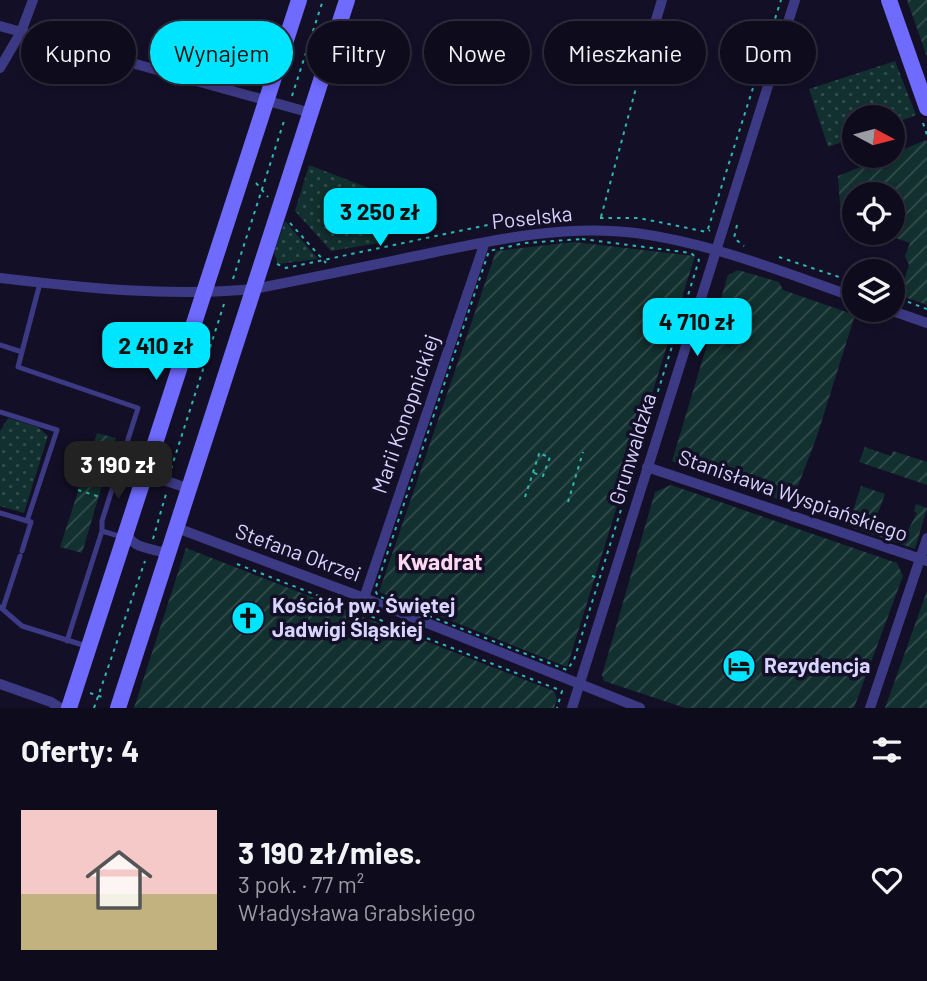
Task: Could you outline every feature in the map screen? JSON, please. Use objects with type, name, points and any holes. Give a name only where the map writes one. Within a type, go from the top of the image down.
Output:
[{"type":"street","points":[[25,21],[33,0]]},
{"type":"street","points":[[69,708],[299,0]]},
{"type":"street","points":[[119,706],[254,289],[282,214],[347,0]]},
{"type":"street","points":[[656,21],[662,0]]},
{"type":"street","name":"Grunwaldzka","points":[[572,708],[795,0]]},
{"type":"street","points":[[889,0],[921,76],[927,108]]},
{"type":"street","points":[[0,26],[21,32],[0,68]]},
{"type":"street","points":[[136,64],[311,113]]},
{"type":"street","name":"Poselska","points":[[0,278],[204,293],[254,289],[485,242],[553,233],[597,231],[635,233],[715,249],[842,293]]},
{"type":"street","name":"Marii Konopnickiej","points":[[363,598],[485,242]]},
{"type":"street","points":[[905,315],[927,323]]},
{"type":"street","name":"Stanisława Wyspiańskiego","points":[[647,467],[923,560]]},
{"type":"street","points":[[143,482],[153,477],[167,481],[184,488],[187,496]]},
{"type":"street","name":"Stefana Okrzei","points":[[177,528],[363,598],[640,708]]},
{"type":"street","points":[[126,534],[132,542],[162,552],[170,547]]},
{"type":"street","points":[[870,708],[923,560],[927,538]]},
{"type":"street","points":[[0,684],[51,702],[60,708]]},
{"type":"lane","points":[[40,283],[18,367],[138,408],[67,640]]},
{"type":"lane","points":[[0,345],[22,352]]},
{"type":"lane","points":[[0,412],[57,430],[27,522]]},
{"type":"lane","points":[[0,513],[30,523],[1,608],[23,626],[89,647]]},
{"type":"lane","points":[[102,531],[126,534]]},
{"type":"lane","points":[[0,594],[6,599]]},
{"type":"path","points":[[94,708],[163,511],[167,481],[323,0]]},
{"type":"path","points":[[708,229],[781,0]]},
{"type":"path","points":[[601,218],[637,84]]},
{"type":"path","points":[[244,170],[335,273]]},
{"type":"path","points":[[274,257],[276,264],[286,268],[492,223],[521,221]]},
{"type":"path","points":[[738,221],[734,238],[739,244],[752,248]]},
{"type":"path","points":[[582,239],[695,253],[699,260],[697,269],[569,669],[481,639],[378,596],[376,590],[379,578],[491,248],[582,239]]},
{"type":"path","points":[[777,257],[842,278]]},
{"type":"path","points":[[905,301],[927,309]]},
{"type":"path","points":[[525,497],[533,473],[540,452],[550,457],[543,476],[533,473]]},
{"type":"path","points":[[568,502],[583,452]]},
{"type":"path","points":[[226,559],[562,691],[557,708]]},
{"type":"path","points":[[592,576],[597,577]]},
{"type":"path","points":[[75,689],[119,706]]},
{"type":"green space","points":[[907,0],[927,0],[927,57]]},
{"type":"green space","points":[[895,61],[916,115],[905,119],[905,105],[842,105],[842,142],[828,147],[809,89]]},
{"type":"green space","points":[[926,140],[927,143],[927,305],[905,297],[905,277],[909,265],[905,256],[910,243],[905,241],[905,182],[842,182],[841,219],[838,176],[858,168],[905,168],[905,149]]},
{"type":"green space","points":[[309,165],[400,200],[386,242],[331,251],[295,211]]},
{"type":"green space","points":[[285,221],[318,259],[278,264],[274,253]]},
{"type":"green space","points":[[574,242],[695,256],[567,667],[379,592],[496,251]]},
{"type":"green space","points":[[738,270],[779,282],[783,290],[842,310],[842,322],[853,322],[817,436],[791,504],[672,461],[728,275]]},
{"type":"green space","points":[[8,418],[38,427],[48,436],[24,513],[0,506],[0,431]]},
{"type":"green space","points":[[97,433],[116,438],[82,553],[60,547]]},
{"type":"green space","points":[[865,447],[891,456],[893,451],[927,462],[927,485],[859,462]]},
{"type":"green space","points":[[671,485],[897,563],[903,576],[854,708],[685,708],[604,681],[602,675],[655,492]]},
{"type":"green space","points":[[861,486],[885,494],[874,524],[905,536],[917,513],[914,511],[916,504],[927,508],[915,549],[848,526]]},
{"type":"green space","points":[[186,548],[554,691],[557,699],[554,708],[134,708]]},
{"type":"green space","points":[[927,591],[927,708],[885,708]]},
{"type":"place","name":"Kościół pw. Świętej Jadwigi Śląskiej","points":[[248,618]]},
{"type":"place","name":"Rezydencja","points":[[739,666]]},
{"type":"district","name":"Kwadrat","points":[[440,562]]}]
